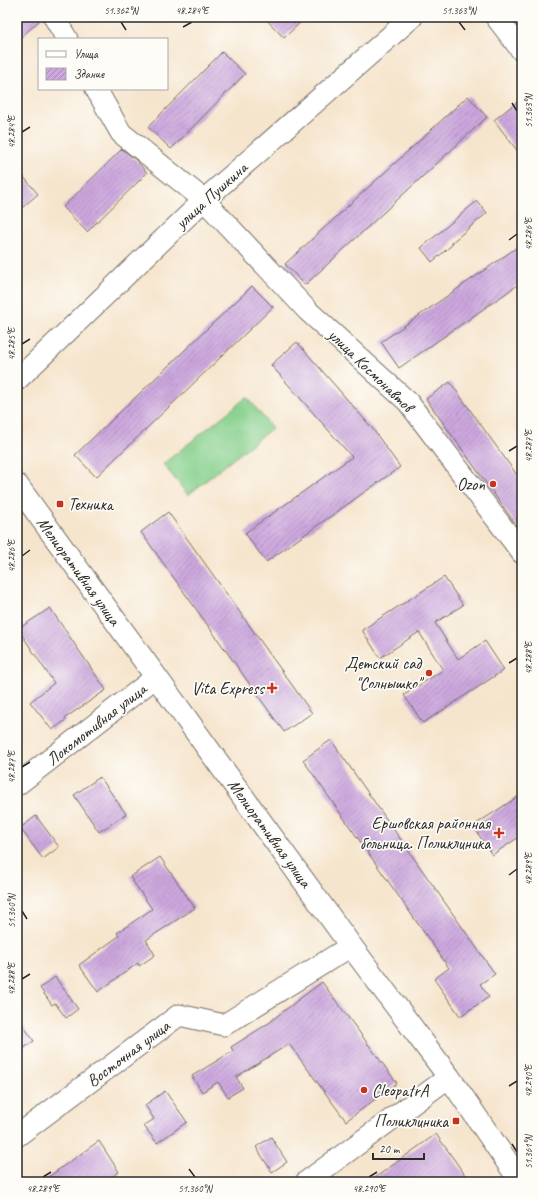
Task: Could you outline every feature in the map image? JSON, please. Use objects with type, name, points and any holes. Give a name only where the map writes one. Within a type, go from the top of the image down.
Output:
[{"type":"main road","name":"Мелиоративная улица","points":[[17,485],[351,946],[449,1077],[521,1182]]},
{"type":"street","points":[[54,17],[66,38]]},
{"type":"street","name":"улица Пушкина","points":[[17,380],[204,200],[412,17]]},
{"type":"street","points":[[496,17],[522,50]]},
{"type":"street","name":"улица Космонавтов","points":[[97,90],[121,133],[204,200],[308,311],[408,402],[522,553]]},
{"type":"street","name":"Локомотивная улица","points":[[17,785],[156,677]]},
{"type":"street","name":"Восточная улица","points":[[17,1136],[178,1015],[224,1025],[351,946]]},
{"type":"street","points":[[306,1182],[449,1077]]},
{"type":"green space","points":[[247,397],[272,428],[188,495],[163,464]]},
{"type":"building","points":[[17,17],[42,17],[42,18],[17,41]]},
{"type":"building","points":[[264,17],[306,17],[284,38]]},
{"type":"building","points":[[222,52],[245,74],[171,149],[148,127]]},
{"type":"building","points":[[468,96],[487,117],[305,285],[285,264]]},
{"type":"building","points":[[517,102],[522,109],[522,157],[494,120]]},
{"type":"building","points":[[122,149],[136,160],[147,173],[87,232],[63,207]]},
{"type":"building","points":[[17,169],[38,194],[17,212]]},
{"type":"building","points":[[477,201],[487,213],[451,243],[453,244],[432,262],[421,248]]},
{"type":"building","points":[[522,244],[522,282],[399,368],[381,342]]},
{"type":"building","points":[[252,286],[273,307],[96,477],[75,455]]},
{"type":"building","points":[[297,342],[372,428],[400,467],[266,562],[245,533],[352,457],[271,365]]},
{"type":"building","points":[[450,382],[522,482],[522,533],[426,399]]},
{"type":"building","points":[[168,512],[312,713],[284,732],[141,532]]},
{"type":"building","points":[[444,577],[463,605],[435,623],[458,659],[485,641],[504,670],[423,723],[404,695],[443,670],[419,632],[380,658],[362,630]]},
{"type":"building","points":[[50,608],[106,690],[65,718],[66,720],[52,730],[30,702],[54,683],[18,629]]},
{"type":"building","points":[[331,740],[495,974],[480,984],[489,997],[460,1016],[434,979],[449,968],[303,760]]},
{"type":"building","points":[[100,777],[126,814],[99,832],[74,795]]},
{"type":"building","name":"Ершовская районная больница. Поликлиника","points":[[522,794],[522,835],[492,855],[473,826]]},
{"type":"building","points":[[36,816],[59,847],[43,859],[20,828]]},
{"type":"building","points":[[160,857],[195,908],[146,940],[155,955],[139,966],[138,963],[98,992],[79,965],[119,936],[117,933],[152,909],[130,877]]},
{"type":"building","points":[[55,977],[78,1009],[66,1018],[55,1003],[52,1005],[40,988]]},
{"type":"building","points":[[322,982],[397,1083],[346,1121],[289,1044],[236,1077],[243,1088],[228,1097],[218,1082],[202,1092],[192,1076],[233,1051],[231,1047],[272,1021]]},
{"type":"building","points":[[17,1017],[34,1041],[17,1053]]},
{"type":"building","points":[[165,1091],[187,1122],[157,1143],[144,1126],[154,1119],[145,1105]]},
{"type":"building","points":[[436,1134],[470,1182],[369,1182]]},
{"type":"building","points":[[271,1137],[287,1162],[272,1172],[256,1147]]},
{"type":"building","points":[[99,1141],[119,1172],[103,1182],[41,1182]]},
{"type":"place","name":"Ozon","points":[[493,484]]},
{"type":"place","name":"Техника","points":[[60,504]]},
{"type":"place","name":"Детский сад \"Солнышко\"","points":[[429,673]]},
{"type":"place","name":"Vita Express","points":[[272,688]]},
{"type":"place","name":"Ершовская районная больница. Поликлиника","points":[[499,833]]},
{"type":"place","name":"CleopatrA","points":[[364,1090]]},
{"type":"place","name":"Поликлиника","points":[[456,1121]]}]
